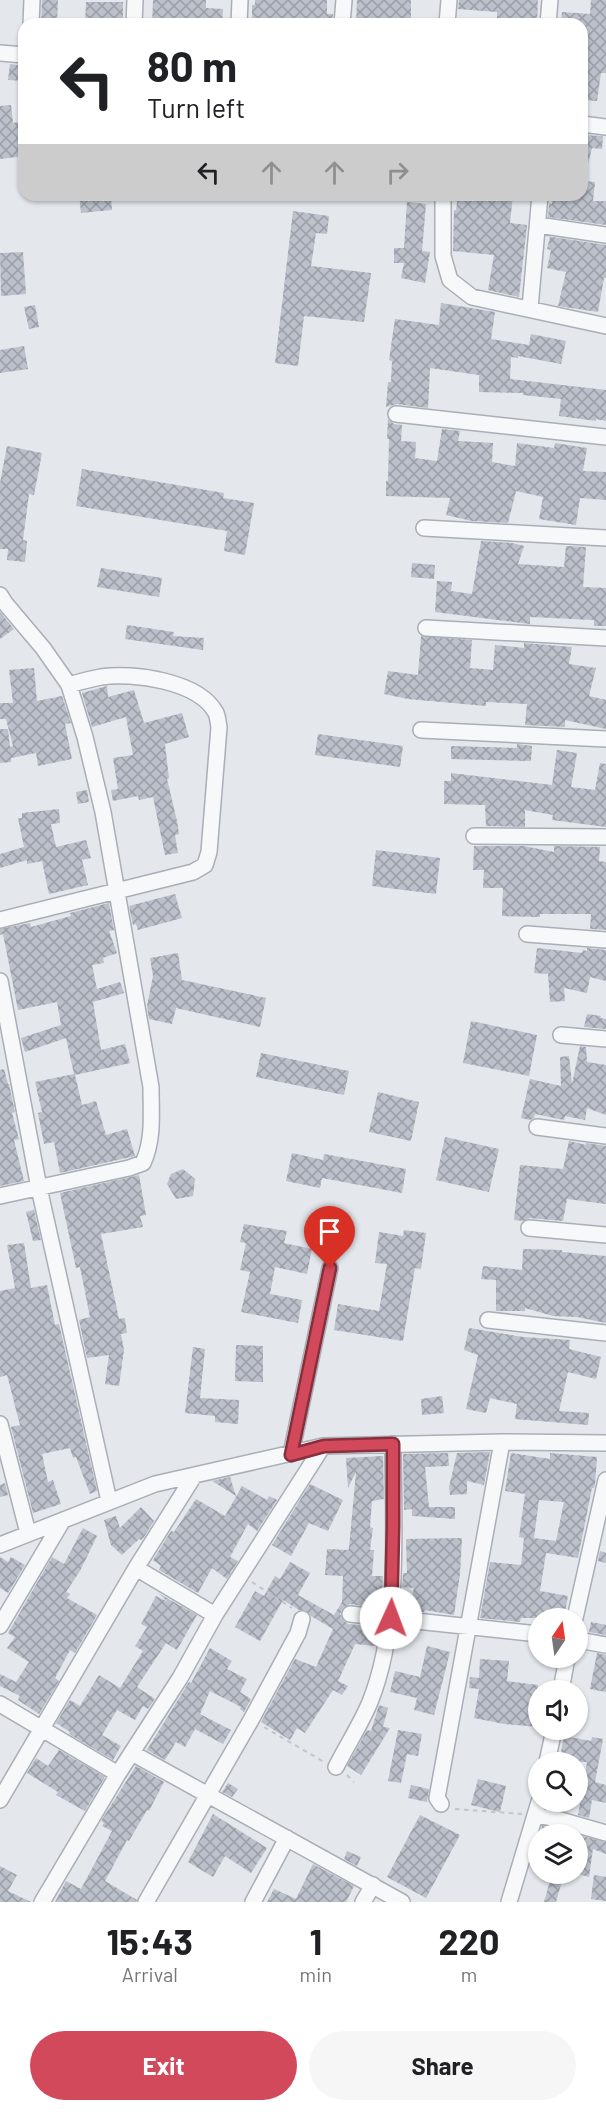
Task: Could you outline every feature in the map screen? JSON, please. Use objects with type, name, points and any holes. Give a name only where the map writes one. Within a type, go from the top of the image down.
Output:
[{"type":"street","points":[[31,18],[32,0]]},
{"type":"street","points":[[134,18],[135,0]]},
{"type":"street","points":[[239,18],[240,0]]},
{"type":"street","points":[[342,18],[344,0]]},
{"type":"street","points":[[447,18],[448,0]]},
{"type":"street","points":[[548,18],[550,0]]},
{"type":"street","points":[[0,53],[18,54]]},
{"type":"street","points":[[588,125],[606,127]]},
{"type":"street","points":[[443,201],[443,256],[450,280],[472,297],[606,326]]},
{"type":"street","points":[[530,308],[540,201]]},
{"type":"street","points":[[538,225],[606,235]]},
{"type":"street","points":[[396,414],[606,437]]},
{"type":"street","points":[[424,528],[606,538]]},
{"type":"street","points":[[0,595],[69,684],[104,812],[151,1087],[150,1148],[143,1163],[0,1196]]},
{"type":"street","points":[[426,628],[606,638]]},
{"type":"street","points":[[0,920],[193,872],[204,865],[209,852],[219,727],[217,714],[194,692],[177,685],[144,677],[102,677],[69,684]]},
{"type":"street","points":[[421,730],[606,739]]},
{"type":"street","points":[[474,836],[606,837]]},
{"type":"street","points":[[526,934],[606,940]]},
{"type":"street","points":[[0,981],[39,1188],[109,1501]]},
{"type":"street","points":[[561,1035],[606,1039]]},
{"type":"street","points":[[537,1127],[606,1136]]},
{"type":"street","points":[[529,1228],[606,1234]]},
{"type":"street","points":[[291,1455],[330,1268]]},
{"type":"street","points":[[488,1320],[606,1333]]},
{"type":"street","points":[[0,1424],[7,1478],[28,1533]]},
{"type":"street","points":[[0,1545],[155,1484],[324,1446],[605,1439]]},
{"type":"street","points":[[441,1804],[437,1798],[440,1770],[469,1628],[502,1442]]},
{"type":"street","points":[[336,1767],[370,1701],[381,1667],[391,1618],[393,1444]]},
{"type":"street","points":[[42,1902],[117,1774],[180,1678],[215,1615],[324,1446]]},
{"type":"street","points":[[0,1800],[136,1568],[194,1476]]},
{"type":"street","points":[[577,1608],[606,1480]]},
{"type":"street","points":[[0,1626],[63,1520]]},
{"type":"street","points":[[136,1568],[215,1615]]},
{"type":"street","points":[[350,1614],[528,1633]]},
{"type":"street","points":[[146,1902],[251,1720],[298,1633],[302,1619]]},
{"type":"street","points":[[588,1642],[606,1645]]},
{"type":"street","points":[[0,1704],[117,1774]]},
{"type":"street","points":[[132,1753],[402,1902]]},
{"type":"street","points":[[509,1902],[537,1812]]},
{"type":"street","points":[[545,1812],[557,1819],[606,1833]]},
{"type":"street","points":[[253,1902],[287,1838]]},
{"type":"street","points":[[363,1902],[373,1885]]},
{"type":"path","points":[[242,1575],[294,1610],[302,1619]]},
{"type":"path","points":[[251,1720],[336,1767],[354,1782]]},
{"type":"path","points":[[441,1804],[464,1810],[528,1808]]},
{"type":"building","points":[[42,0],[58,0],[57,18],[41,18]]},
{"type":"building","points":[[153,0],[206,0],[206,8],[223,9],[222,18],[152,18]]},
{"type":"building","points":[[255,0],[327,0],[327,14],[333,14],[333,18],[252,18],[252,5],[255,5]]},
{"type":"building","points":[[357,0],[411,0],[411,18],[356,18]]},
{"type":"building","points":[[459,0],[538,0],[537,18],[497,18],[497,12],[458,9]]},
{"type":"building","points":[[591,0],[606,0],[606,73],[601,73],[597,101],[588,100],[588,18],[562,18],[562,12],[590,14]]},
{"type":"building","points":[[86,2],[123,2],[123,18],[85,18]]},
{"type":"building","points":[[10,64],[18,65],[18,81],[8,80]]},
{"type":"building","points":[[11,105],[13,123],[18,122],[18,157],[0,159],[0,106]]},
{"type":"building","points":[[588,135],[603,136],[602,149],[592,148],[588,163]]},
{"type":"building","points":[[588,181],[595,182],[593,201],[606,201],[606,225],[548,217],[549,203],[552,204],[552,201],[588,201]]},
{"type":"building","points":[[80,201],[111,201],[112,210],[81,213]]},
{"type":"building","points":[[457,201],[512,201],[510,223],[527,225],[519,297],[488,290],[494,255],[453,251],[454,210],[456,210]]},
{"type":"building","points":[[407,202],[426,204],[422,251],[430,252],[425,283],[401,278],[404,263],[394,263],[394,248],[404,248]]},
{"type":"building","points":[[293,211],[329,216],[327,234],[316,233],[311,266],[371,273],[364,322],[304,316],[298,366],[275,363]]},
{"type":"building","points":[[546,236],[606,245],[606,278],[604,278],[598,312],[558,306],[566,272],[547,268],[551,250],[547,249],[550,237]]},
{"type":"building","points":[[23,252],[26,294],[1,296],[0,253]]},
{"type":"building","points":[[441,303],[495,312],[491,339],[529,345],[531,334],[566,341],[561,364],[518,356],[518,358],[511,357],[510,379],[606,390],[606,421],[559,416],[561,399],[523,395],[523,393],[479,392],[479,375],[430,368],[428,408],[397,404],[386,407],[388,382],[391,382],[392,361],[389,360],[395,319],[439,325]]},
{"type":"building","points":[[35,305],[39,327],[29,329],[24,307]]},
{"type":"building","points":[[24,346],[28,369],[0,373],[0,350]]},
{"type":"building","points":[[388,419],[394,424],[402,425],[401,441],[416,442],[415,458],[437,461],[442,429],[460,431],[458,441],[493,443],[492,462],[515,466],[517,443],[554,448],[555,443],[587,448],[583,471],[606,472],[606,500],[580,498],[576,525],[539,519],[543,497],[516,491],[508,523],[472,521],[446,515],[450,498],[386,496]]},
{"type":"building","points":[[7,446],[42,453],[34,495],[29,494],[23,540],[27,541],[25,562],[7,560],[8,549],[0,549],[0,483]]},
{"type":"building","points":[[82,469],[224,493],[223,498],[254,503],[245,555],[224,551],[227,531],[76,506]]},
{"type":"building","points":[[481,541],[524,546],[518,564],[564,567],[566,546],[586,547],[583,587],[606,588],[606,626],[594,626],[594,620],[530,617],[530,624],[435,612],[437,581],[452,582],[451,591],[472,594]]},
{"type":"building","points":[[412,563],[435,565],[434,579],[411,577]]},
{"type":"building","points":[[101,568],[162,578],[159,597],[97,587]]},
{"type":"building","points":[[0,612],[14,629],[0,639]]},
{"type":"building","points":[[127,625],[174,632],[173,636],[204,638],[203,650],[125,639]]},
{"type":"building","points":[[421,636],[472,640],[470,668],[493,670],[495,645],[524,648],[524,643],[572,647],[569,664],[596,668],[589,696],[606,700],[606,729],[565,720],[565,727],[525,725],[527,704],[486,702],[486,706],[408,699],[384,694],[388,671],[418,675]]},
{"type":"building","points":[[34,668],[37,701],[62,696],[71,723],[65,724],[72,759],[38,766],[36,753],[11,758],[11,762],[0,763],[0,729],[8,729],[10,747],[13,746],[6,719],[0,719],[0,703],[13,703],[9,670]]},
{"type":"building","points":[[107,686],[108,697],[134,690],[144,723],[182,713],[189,737],[165,744],[169,778],[167,779],[179,834],[175,835],[178,853],[165,855],[153,797],[139,800],[138,796],[113,801],[111,790],[118,789],[113,758],[133,755],[126,717],[92,727],[82,693]]},
{"type":"building","points":[[318,734],[403,746],[400,767],[315,755]]},
{"type":"building","points":[[517,744],[532,746],[531,761],[451,759],[451,746],[517,748]]},
{"type":"building","points":[[557,750],[577,753],[571,787],[595,790],[600,763],[606,764],[606,827],[552,820],[553,815],[525,810],[525,827],[486,826],[485,805],[444,804],[444,781],[451,781],[451,773],[552,785]]},
{"type":"building","points":[[87,790],[89,802],[78,804],[76,792]]},
{"type":"building","points":[[59,809],[60,823],[51,824],[56,847],[86,840],[91,858],[82,860],[88,885],[49,894],[42,861],[27,864],[27,860],[0,868],[0,854],[24,847],[18,818],[22,818],[22,813]]},
{"type":"building","points":[[474,846],[524,846],[554,852],[554,846],[600,847],[599,861],[606,862],[606,930],[590,929],[591,914],[540,914],[540,917],[502,916],[503,888],[483,888],[484,870],[473,870]]},
{"type":"building","points":[[376,850],[440,858],[436,894],[372,886]]},
{"type":"building","points":[[175,894],[182,918],[138,930],[136,924],[133,925],[129,906]]},
{"type":"building","points":[[109,903],[114,930],[109,931],[117,953],[103,958],[104,963],[92,965],[97,989],[120,982],[124,993],[93,1002],[101,1050],[125,1044],[130,1063],[75,1075],[82,1105],[96,1101],[106,1135],[127,1129],[135,1156],[60,1173],[54,1142],[44,1144],[38,1113],[42,1112],[35,1082],[74,1074],[66,1038],[25,1052],[21,1038],[61,1025],[57,1002],[18,1010],[3,934],[0,935],[0,929],[30,923],[31,927],[71,916],[70,913]]},
{"type":"building","points":[[537,948],[582,953],[583,950],[587,951],[587,948],[606,950],[606,981],[590,977],[587,993],[564,988],[565,1001],[550,1002],[548,974],[534,973]]},
{"type":"building","points":[[178,953],[182,980],[266,998],[260,1027],[176,1008],[172,1024],[149,1019],[147,1006],[153,976],[150,958]]},
{"type":"building","points":[[587,1014],[606,1019],[606,1029],[584,1027]]},
{"type":"building","points":[[471,1021],[537,1035],[529,1076],[463,1063]]},
{"type":"building","points":[[580,1046],[586,1047],[587,1062],[606,1065],[606,1115],[587,1108],[585,1120],[565,1116],[564,1120],[535,1114],[530,1120],[521,1118],[530,1079],[561,1086],[560,1057],[569,1056],[572,1084]]},
{"type":"building","points":[[261,1053],[349,1071],[344,1095],[256,1077]]},
{"type":"building","points":[[4,1069],[15,1112],[12,1113],[19,1139],[14,1140],[24,1181],[0,1186],[0,1070]]},
{"type":"building","points":[[378,1092],[419,1102],[411,1141],[369,1132]]},
{"type":"building","points":[[445,1137],[499,1149],[489,1192],[436,1180]]},
{"type":"building","points":[[569,1141],[606,1146],[606,1204],[567,1199],[563,1221],[530,1218],[523,1221],[514,1220],[520,1165],[563,1169]]},
{"type":"building","points":[[292,1153],[323,1160],[324,1154],[406,1169],[402,1193],[322,1178],[320,1188],[286,1181]]},
{"type":"building","points":[[183,1169],[195,1179],[193,1196],[176,1199],[167,1184],[171,1174]]},
{"type":"building","points":[[139,1175],[146,1215],[140,1216],[143,1227],[101,1234],[119,1319],[125,1318],[127,1333],[121,1334],[124,1350],[119,1386],[105,1384],[109,1355],[87,1358],[79,1320],[90,1317],[80,1267],[76,1268],[60,1193]]},
{"type":"building","points":[[34,1210],[41,1240],[33,1241],[26,1212]]},
{"type":"building","points":[[244,1224],[287,1231],[284,1243],[312,1249],[307,1274],[275,1267],[270,1294],[302,1300],[298,1323],[241,1312],[250,1272],[240,1270],[246,1243],[240,1242]]},
{"type":"building","points":[[404,1230],[426,1233],[421,1269],[415,1268],[403,1341],[334,1330],[338,1304],[379,1311],[387,1264],[375,1263],[379,1232],[403,1236]]},
{"type":"building","points":[[24,1243],[31,1288],[47,1285],[55,1325],[59,1324],[97,1491],[90,1494],[76,1457],[73,1458],[70,1448],[42,1454],[48,1482],[53,1480],[61,1504],[33,1513],[11,1427],[20,1425],[7,1375],[0,1377],[0,1291],[15,1288],[7,1245]]},
{"type":"building","points":[[523,1249],[562,1250],[562,1252],[606,1256],[606,1323],[577,1317],[553,1316],[525,1308],[525,1311],[496,1311],[496,1280],[481,1279],[483,1266],[522,1270]]},
{"type":"building","points":[[469,1328],[523,1337],[570,1340],[569,1349],[601,1357],[596,1379],[568,1372],[559,1411],[589,1413],[588,1425],[515,1419],[517,1404],[490,1398],[486,1413],[466,1409],[478,1355],[464,1350]]},
{"type":"building","points":[[236,1345],[263,1346],[263,1382],[235,1381]]},
{"type":"building","points":[[193,1347],[205,1349],[200,1398],[239,1400],[238,1424],[215,1422],[215,1416],[185,1413]]},
{"type":"building","points":[[442,1396],[444,1413],[422,1415],[421,1399]]},
{"type":"building","points":[[490,1452],[484,1485],[467,1481],[467,1494],[450,1495],[449,1487],[457,1453]]},
{"type":"building","points":[[448,1453],[449,1466],[425,1467],[429,1507],[455,1507],[455,1519],[412,1516],[412,1509],[404,1510],[403,1454]]},
{"type":"building","points":[[511,1453],[550,1459],[550,1453],[597,1457],[595,1484],[592,1488],[578,1558],[546,1553],[540,1591],[568,1596],[566,1608],[528,1608],[528,1618],[521,1618],[520,1622],[480,1618],[490,1562],[521,1565],[524,1538],[519,1537],[525,1494],[505,1491]],"holes":[[[539,1500],[564,1502],[556,1541],[534,1538]]]},
{"type":"building","points":[[383,1456],[384,1499],[372,1501],[370,1527],[373,1528],[370,1550],[374,1550],[372,1576],[383,1576],[381,1608],[350,1604],[343,1608],[340,1614],[348,1624],[379,1627],[376,1646],[355,1644],[338,1681],[348,1686],[342,1695],[333,1690],[305,1733],[297,1728],[290,1740],[261,1722],[295,1659],[316,1667],[333,1629],[305,1610],[299,1610],[283,1600],[260,1641],[235,1627],[255,1591],[264,1596],[275,1576],[280,1579],[290,1562],[310,1573],[298,1595],[334,1615],[342,1602],[343,1576],[325,1575],[327,1549],[348,1550],[349,1548],[356,1472],[348,1488],[346,1458]]},
{"type":"building","points":[[230,1477],[236,1496],[212,1481]]},
{"type":"building","points":[[5,1483],[8,1495],[0,1497],[0,1485]]},
{"type":"building","points":[[310,1484],[343,1500],[328,1531],[309,1523],[291,1556],[272,1545]]},
{"type":"building","points":[[242,1486],[267,1500],[269,1496],[277,1500],[257,1531],[248,1524],[230,1557],[238,1561],[227,1579],[212,1568],[198,1593],[159,1570],[161,1566],[153,1560],[171,1531],[174,1532],[196,1499],[225,1516]]},
{"type":"building","points":[[141,1507],[154,1521],[144,1537],[122,1555],[111,1545],[104,1520],[116,1516],[120,1528]]},
{"type":"building","points":[[83,1528],[97,1536],[80,1571],[66,1592],[70,1594],[67,1598],[97,1615],[75,1653],[70,1650],[55,1678],[59,1681],[39,1714],[18,1700],[20,1696],[0,1686],[0,1674],[16,1682],[29,1662],[7,1648],[15,1637],[8,1633],[52,1557],[64,1564]]},
{"type":"building","points":[[462,1538],[454,1615],[425,1610],[424,1612],[409,1611],[414,1588],[402,1587],[403,1573],[407,1573],[406,1539]]},
{"type":"building","points":[[600,1551],[606,1553],[606,1563],[598,1561]]},
{"type":"building","points":[[0,1557],[8,1562],[11,1557],[25,1565],[8,1593],[0,1588]]},
{"type":"building","points":[[158,1593],[197,1615],[177,1650],[166,1643],[137,1687],[155,1699],[148,1709],[143,1706],[135,1720],[117,1710],[102,1735],[121,1746],[113,1760],[69,1734],[70,1732],[56,1723],[70,1700],[80,1706],[99,1675],[120,1688],[143,1651],[135,1646],[147,1627],[141,1624],[156,1596],[168,1602]]},
{"type":"building","points":[[591,1622],[606,1625],[606,1635],[589,1632]]},
{"type":"building","points":[[427,1646],[450,1652],[434,1715],[414,1710],[417,1698],[390,1692],[395,1671],[420,1677]]},
{"type":"building","points":[[210,1648],[232,1661],[227,1669],[247,1679],[240,1692],[251,1699],[244,1712],[240,1709],[241,1707],[210,1691],[200,1714],[231,1730],[223,1744],[195,1729],[185,1747],[176,1742],[165,1760],[147,1750],[189,1682],[191,1683]]},
{"type":"building","points":[[597,1653],[606,1655],[606,1692],[590,1689]]},
{"type":"building","points":[[480,1659],[509,1661],[507,1681],[528,1684],[528,1726],[474,1718],[479,1689],[469,1688],[470,1677],[479,1678]]},
{"type":"building","points":[[379,1705],[388,1708],[383,1727],[390,1728],[361,1775],[347,1766],[367,1730],[371,1731]]},
{"type":"building","points":[[398,1730],[422,1734],[418,1756],[407,1754],[401,1783],[388,1781]]},
{"type":"building","points":[[592,1737],[603,1739],[595,1782],[606,1785],[606,1803],[592,1800],[589,1818],[578,1815],[579,1812],[588,1812],[588,1752],[561,1752],[563,1740],[591,1741]]},
{"type":"building","points":[[59,1750],[105,1777],[85,1811],[56,1795],[58,1792],[27,1773],[36,1758],[48,1766]]},
{"type":"building","points":[[136,1766],[164,1782],[149,1811],[147,1810],[129,1841],[127,1840],[105,1881],[137,1900],[136,1902],[55,1902],[66,1881],[81,1889],[112,1831],[102,1826],[104,1823],[101,1821]]},
{"type":"building","points":[[478,1779],[506,1786],[500,1812],[471,1805]]},
{"type":"building","points":[[228,1783],[238,1789],[232,1797],[222,1792]]},
{"type":"building","points":[[411,1785],[429,1789],[427,1802],[408,1798]]},
{"type":"building","points":[[213,1814],[267,1848],[251,1873],[225,1856],[213,1877],[188,1862]]},
{"type":"building","points":[[420,1815],[460,1835],[426,1898],[387,1877]]},
{"type":"building","points":[[588,1838],[606,1842],[606,1854],[593,1849],[589,1877]]},
{"type":"building","points":[[347,1851],[361,1857],[357,1866],[344,1859]]},
{"type":"building","points":[[313,1864],[354,1886],[346,1902],[267,1902],[274,1889],[296,1899]]},
{"type":"building","points":[[0,1866],[17,1875],[8,1891],[31,1902],[0,1902]]},
{"type":"building","points":[[594,1875],[606,1877],[606,1901],[591,1899]]},
{"type":"building","points":[[549,1884],[561,1884],[556,1902],[544,1902]]},
{"type":"route","points":[[330,1268],[291,1455],[324,1446],[393,1444],[391,1618]]}]
